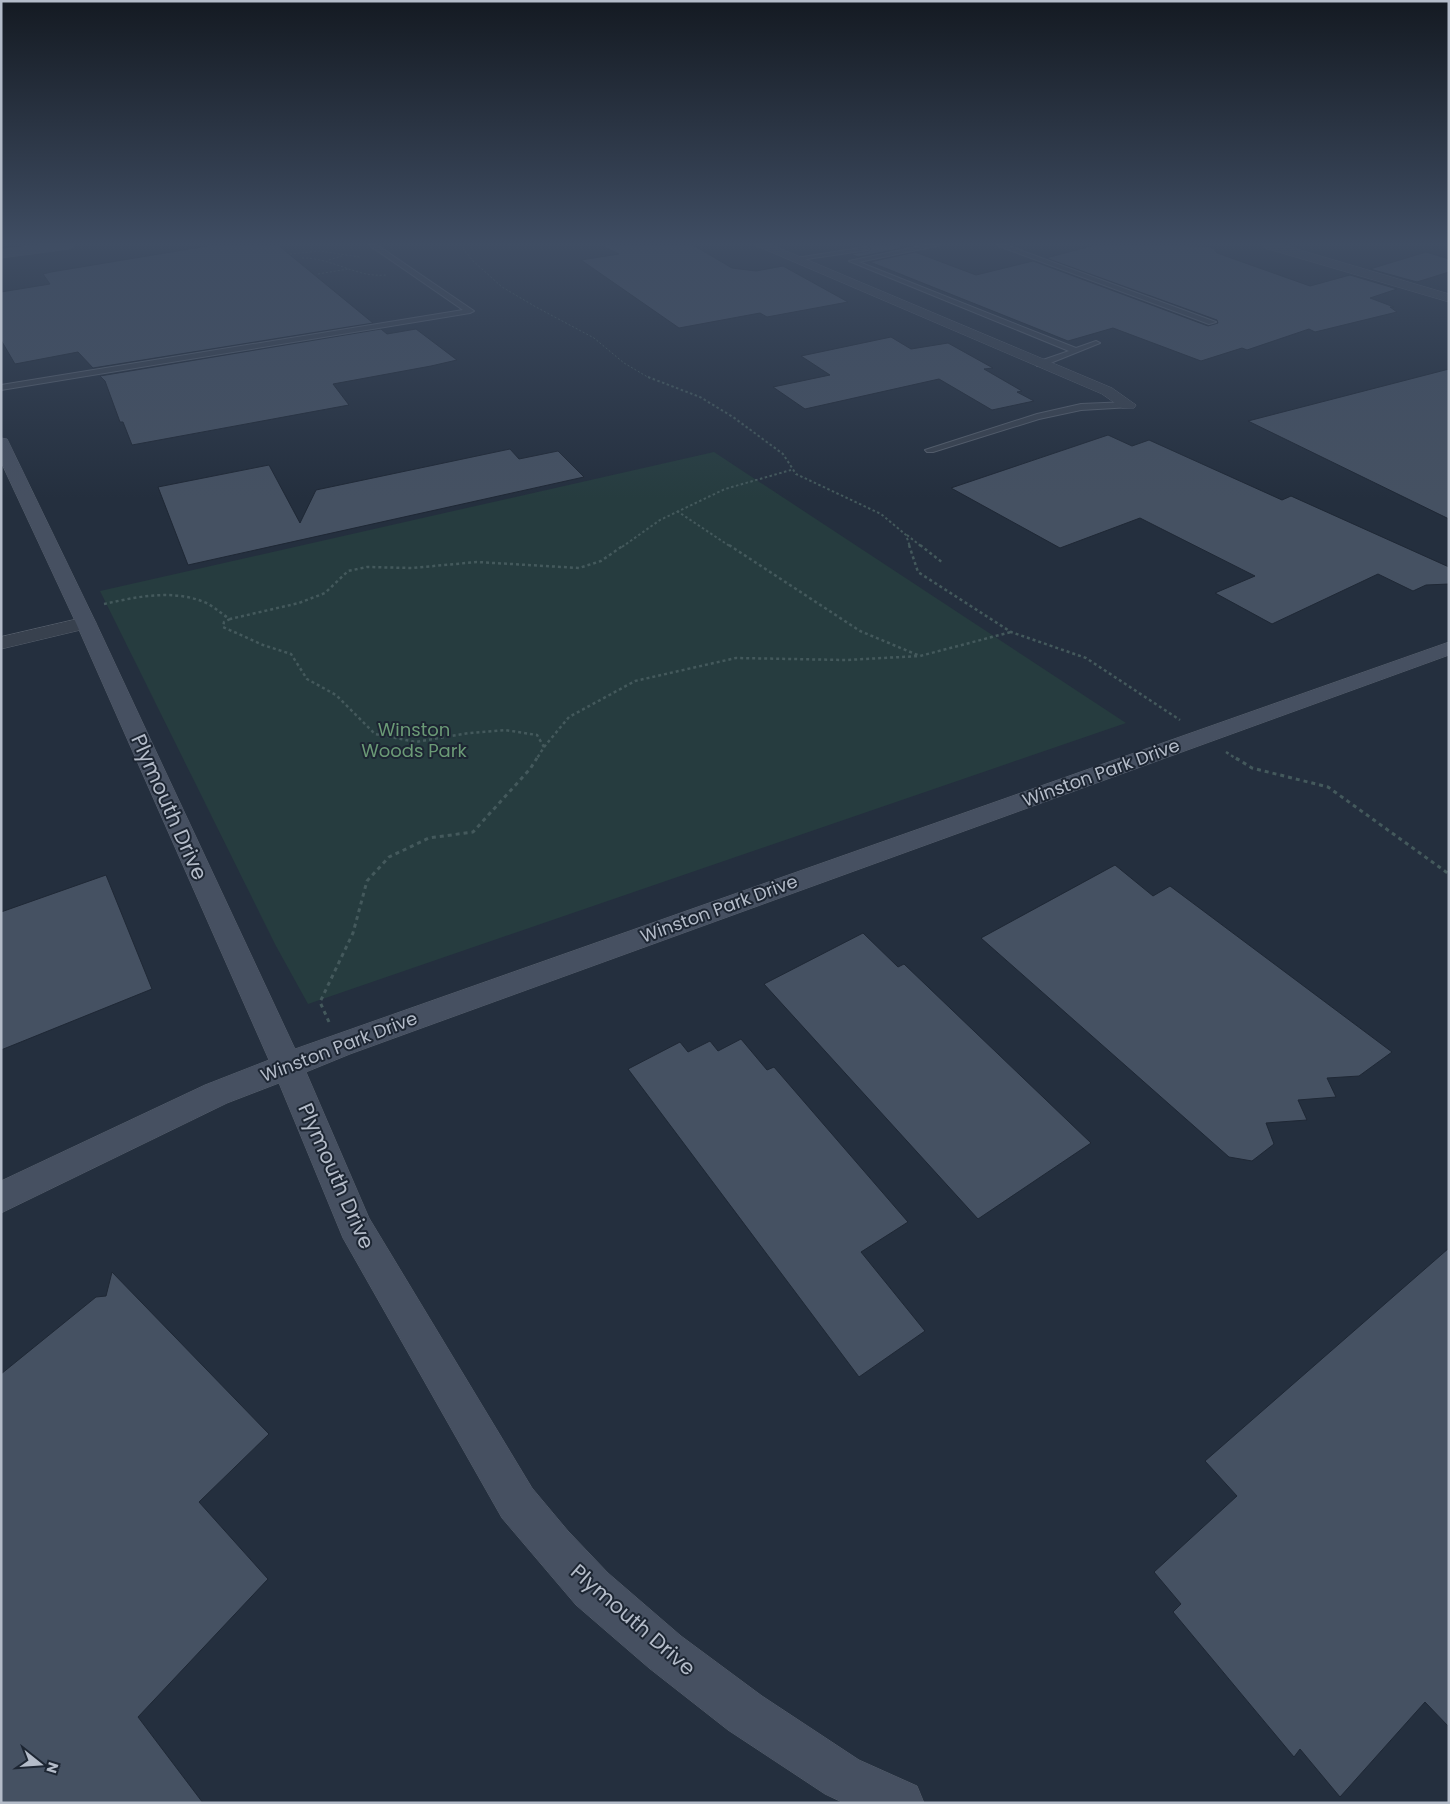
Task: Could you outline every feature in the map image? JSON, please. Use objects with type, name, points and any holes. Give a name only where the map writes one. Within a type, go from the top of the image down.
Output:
[{"type":"street","points":[[958,329],[1107,391],[1128,405]]},
{"type":"street","name":"Plymouth Drive","points":[[1,444],[83,617],[304,1103],[355,1227],[517,1503],[592,1589],[665,1652],[745,1713],[842,1777],[900,1803]]},
{"type":"street","points":[[1,643],[83,617]]},
{"type":"street","name":"Winston Park Drive","points":[[1,1198],[216,1094],[340,1045],[1449,648]]},
{"type":"lane","points":[[1,388],[359,329]]},
{"type":"lane","points":[[1022,329],[1074,350]]},
{"type":"lane","points":[[1040,364],[1096,343]]},
{"type":"lane","points":[[930,450],[1037,417],[1081,407],[1128,405]]},
{"type":"path","points":[[577,329],[591,336],[631,367],[708,402],[772,444],[789,460],[792,470],[796,474],[881,514],[943,563]]},
{"type":"path","points":[[544,747],[537,735],[505,730],[469,733],[416,742],[375,734],[336,695],[306,679],[291,654],[240,636],[223,627],[224,622],[299,603],[325,593],[348,571],[367,567],[412,568],[476,562],[579,568],[601,561],[640,536],[660,520],[677,511],[725,489],[792,470]]},
{"type":"path","points":[[677,511],[860,631],[920,656]]},
{"type":"path","points":[[906,534],[918,572],[1011,632],[1086,658],[1174,716]]},
{"type":"path","points":[[83,617],[132,598],[155,596],[182,598],[205,603],[230,619]]},
{"type":"path","points":[[340,1045],[320,1002],[354,933],[367,880],[389,857],[429,838],[473,832],[530,769],[544,747],[569,717],[634,680],[736,658],[846,660],[920,656],[1011,632]]},
{"type":"path","points":[[1227,752],[1252,768],[1328,787],[1449,874]]},
{"type":"green space","name":"Winston Woods Park","points":[[714,452],[1126,723],[308,1004],[276,946],[100,591]]},
{"type":"building","points":[[1,329],[335,329],[93,368],[78,352],[15,364],[1,340]]},
{"type":"building","points":[[380,329],[387,334],[416,329],[457,360],[333,384],[349,405],[132,445],[123,422],[120,422],[105,381],[100,376]]},
{"type":"building","points":[[1038,329],[1109,329],[1068,341]]},
{"type":"building","points":[[1116,329],[1308,329],[1247,350],[1242,348],[1201,361]]},
{"type":"building","points":[[1309,329],[1327,329],[1315,332]]},
{"type":"building","points":[[891,337],[911,349],[948,343],[993,368],[984,369],[1022,391],[1017,392],[1034,401],[992,410],[939,379],[805,409],[773,387],[830,375],[801,356]]},
{"type":"building","points":[[1449,369],[1449,519],[1248,421]]},
{"type":"building","points":[[1108,435],[1132,446],[1149,440],[1282,500],[1291,496],[1449,567],[1449,584],[1426,585],[1413,591],[1378,574],[1272,624],[1215,593],[1255,576],[1140,518],[1060,548],[951,488]]},
{"type":"building","points":[[510,449],[519,459],[558,451],[584,477],[188,565],[158,487],[269,465],[300,523],[316,490]]},
{"type":"building","points":[[1115,865],[1153,896],[1170,886],[1392,1052],[1359,1076],[1327,1078],[1336,1097],[1298,1100],[1307,1120],[1266,1123],[1274,1144],[1252,1161],[1229,1157],[981,938]]},
{"type":"building","points":[[106,875],[152,989],[1,1050],[1,912]]},
{"type":"building","points":[[863,933],[898,967],[904,964],[1091,1143],[978,1219],[764,984]]},
{"type":"building","points":[[741,1039],[767,1070],[774,1067],[908,1222],[861,1252],[925,1331],[859,1377],[628,1069],[680,1042],[688,1052],[710,1041],[718,1051]]},
{"type":"building","points":[[1449,1248],[1449,1727],[1425,1702],[1340,1797],[1300,1749],[1294,1757],[1173,1612],[1181,1604],[1154,1572],[1237,1496],[1205,1461]]},
{"type":"building","points":[[112,1272],[269,1434],[199,1502],[268,1579],[138,1717],[203,1803],[1,1803],[1,1374],[96,1297],[106,1296]]}]
